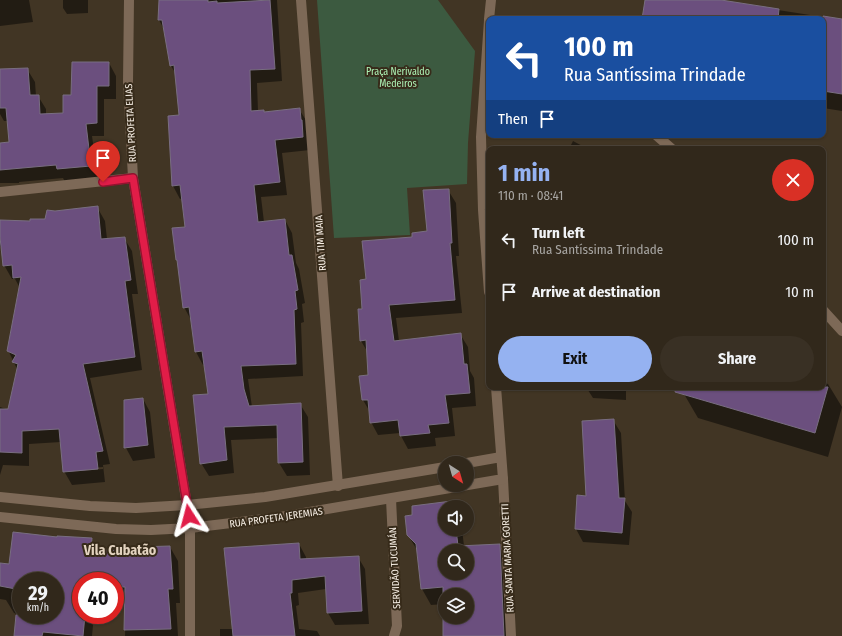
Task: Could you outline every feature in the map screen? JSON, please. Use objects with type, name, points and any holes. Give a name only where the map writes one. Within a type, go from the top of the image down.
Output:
[{"type":"street","name":"RUA PROFETA ELIAS","points":[[129,0],[128,82],[133,178],[190,528],[190,636]]},
{"type":"street","name":"RUA TIM MAIA","points":[[301,0],[338,486]]},
{"type":"street","points":[[489,16],[491,0]]},
{"type":"street","points":[[486,56],[482,101],[481,145],[486,251]]},
{"type":"street","points":[[659,138],[669,146]]},
{"type":"street","points":[[0,192],[133,178]]},
{"type":"street","points":[[826,313],[842,331]]},
{"type":"street","name":"RUA SANTA MARIA GORETTI","points":[[496,390],[502,457],[511,636]]},
{"type":"street","points":[[474,462],[502,457]]},
{"type":"street","points":[[0,497],[90,506],[136,508],[187,505],[265,497],[438,468]]},
{"type":"street","name":"RUA PROFETA JEREMIAS","points":[[0,517],[116,529],[151,530],[190,528],[280,517],[503,479]]},
{"type":"street","name":"SERVIDÃO TUCUMÁN","points":[[391,498],[397,626],[394,636]]},
{"type":"green space","name":"Praça Nerivaldo Medeiros","points":[[317,0],[438,0],[475,51],[468,143],[467,184],[407,188],[410,235],[334,238]]},
{"type":"building","points":[[159,0],[208,0],[208,2],[217,1],[217,3],[270,0],[275,69],[250,70],[251,111],[264,110],[264,112],[300,108],[303,137],[275,140],[280,182],[254,185],[258,222],[285,219],[289,255],[292,255],[298,290],[295,291],[297,309],[294,310],[296,364],[241,366],[244,389],[249,406],[301,403],[303,462],[278,463],[277,425],[224,427],[227,460],[200,464],[193,395],[208,394],[202,351],[195,352],[189,307],[183,308],[172,228],[185,227],[180,185],[172,186],[168,116],[179,115],[174,65],[170,66],[162,20],[158,20]]},
{"type":"building","points":[[645,0],[721,0],[779,9],[778,16],[642,16]]},
{"type":"building","points":[[826,16],[842,19],[842,94],[826,91]]},
{"type":"building","points":[[72,62],[109,62],[109,86],[97,86],[97,123],[86,124],[91,166],[57,169],[56,165],[0,170],[0,143],[9,142],[6,108],[0,108],[0,69],[28,68],[30,95],[39,95],[40,114],[63,113],[63,95],[71,95]]},
{"type":"building","points":[[449,189],[452,243],[450,243],[455,300],[389,305],[394,341],[461,333],[464,364],[467,364],[470,393],[445,395],[449,423],[428,425],[430,433],[400,436],[398,420],[370,423],[368,400],[362,400],[359,376],[368,375],[366,340],[360,341],[358,309],[362,309],[360,280],[366,279],[362,241],[412,237],[412,233],[427,231],[423,190]]},
{"type":"building","points":[[98,206],[101,239],[125,237],[131,280],[125,281],[135,357],[83,364],[103,451],[96,452],[98,469],[63,472],[59,429],[22,431],[22,453],[0,452],[0,409],[8,409],[18,364],[12,362],[16,355],[7,351],[21,277],[13,278],[12,265],[3,266],[0,220],[30,221],[30,219],[45,219],[47,210],[55,211]]},
{"type":"building","points":[[826,387],[828,387],[815,433],[675,392],[675,390],[826,390]]},
{"type":"building","points":[[143,398],[148,445],[124,448],[124,400]]},
{"type":"building","points":[[614,419],[619,498],[625,498],[622,533],[575,529],[577,495],[586,496],[582,421]]},
{"type":"building","points":[[438,503],[438,536],[457,536],[458,544],[438,544],[438,580],[474,580],[474,545],[500,544],[504,636],[443,636],[443,624],[474,624],[474,588],[443,587],[421,589],[416,544],[407,535],[405,516],[412,515],[412,506]]},
{"type":"building","points":[[13,532],[57,537],[92,538],[91,549],[138,552],[138,547],[170,546],[173,589],[168,589],[171,629],[124,630],[124,572],[72,572],[72,624],[84,624],[83,636],[43,632],[42,636],[14,636],[15,624],[64,624],[64,572],[12,572],[12,588],[0,586],[0,563],[9,564]]},
{"type":"building","points":[[299,543],[300,559],[359,556],[362,611],[327,613],[325,576],[292,580],[292,593],[290,593],[295,636],[233,636],[224,548]]},
{"type":"district","name":"Vila Cubatão","points":[[120,550]]},
{"type":"route","points":[[103,182],[133,178],[189,516]]}]
